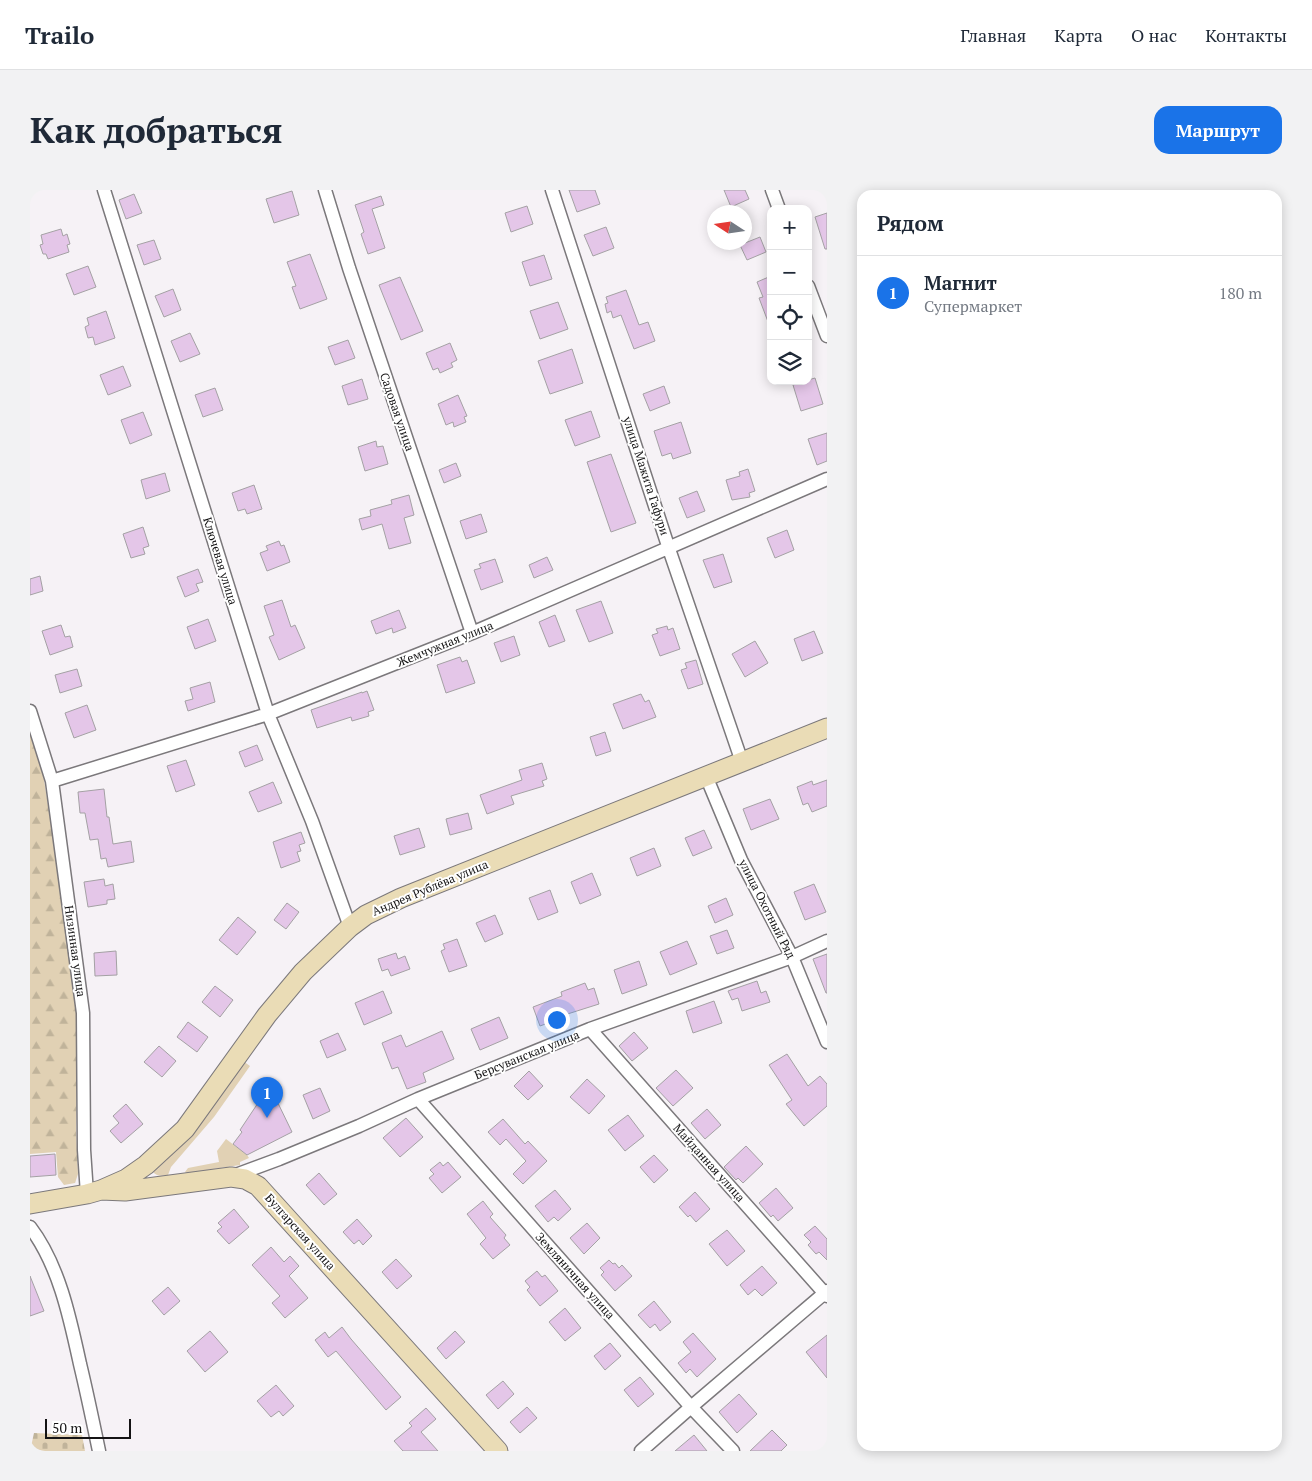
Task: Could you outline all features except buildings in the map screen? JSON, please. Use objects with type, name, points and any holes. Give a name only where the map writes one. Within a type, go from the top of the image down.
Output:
[{"type":"street","name":"Ключевая улица","points":[[104,190],[268,714],[312,821],[350,927]]},
{"type":"street","name":"Садовая улица","points":[[325,190],[349,268],[472,633]]},
{"type":"street","name":"улица Мажита Гафури","points":[[552,190],[669,549],[742,762]]},
{"type":"street","points":[[772,190],[778,205]]},
{"type":"street","points":[[811,295],[827,336]]},
{"type":"street","name":"Жемчужная улица","points":[[52,781],[268,714],[472,633],[827,479]]},
{"type":"street","name":"Низинная улица","points":[[30,711],[52,781],[83,1013],[84,1150],[94,1192]]},
{"type":"street","name":"Андрея Рублёва улица","points":[[94,1192],[126,1179],[146,1165],[185,1129],[267,1015],[303,972],[350,927],[366,915],[401,898],[827,728]]},
{"type":"street","name":"улица Охотный Ряд","points":[[706,776],[742,860],[792,957],[827,1042]]},
{"type":"street","name":"Берсуванская улица","points":[[230,1176],[279,1159],[418,1099],[590,1029],[792,957],[827,941]]},
{"type":"street","name":"Майданная улица","points":[[590,1029],[826,1293]]},
{"type":"street","name":"Земляничная улица","points":[[418,1099],[691,1407],[733,1451]]},
{"type":"street","name":"Булгарская улица","points":[[30,1204],[94,1192],[158,1188],[230,1176],[245,1178],[258,1186],[498,1451]]},
{"type":"street","points":[[30,1227],[48,1258],[63,1293],[73,1330],[99,1451]]},
{"type":"street","points":[[641,1451],[826,1293]]},
{"type":"green space","points":[[30,722],[40,755],[76,980],[76,1129],[78,1174],[75,1183],[64,1185],[58,1177],[56,1152],[30,1154]]},
{"type":"green space","points":[[243,1061],[250,1066],[214,1117],[171,1167],[168,1175],[159,1176],[154,1173],[152,1171]]},
{"type":"green space","points":[[226,1139],[249,1158],[240,1162],[240,1165],[185,1172],[188,1168],[219,1162],[217,1151]]},
{"type":"green space","points":[[34,1433],[82,1435],[85,1451],[30,1451]]},
{"type":"place","name":"Магнит","points":[[267,1118]]}]
